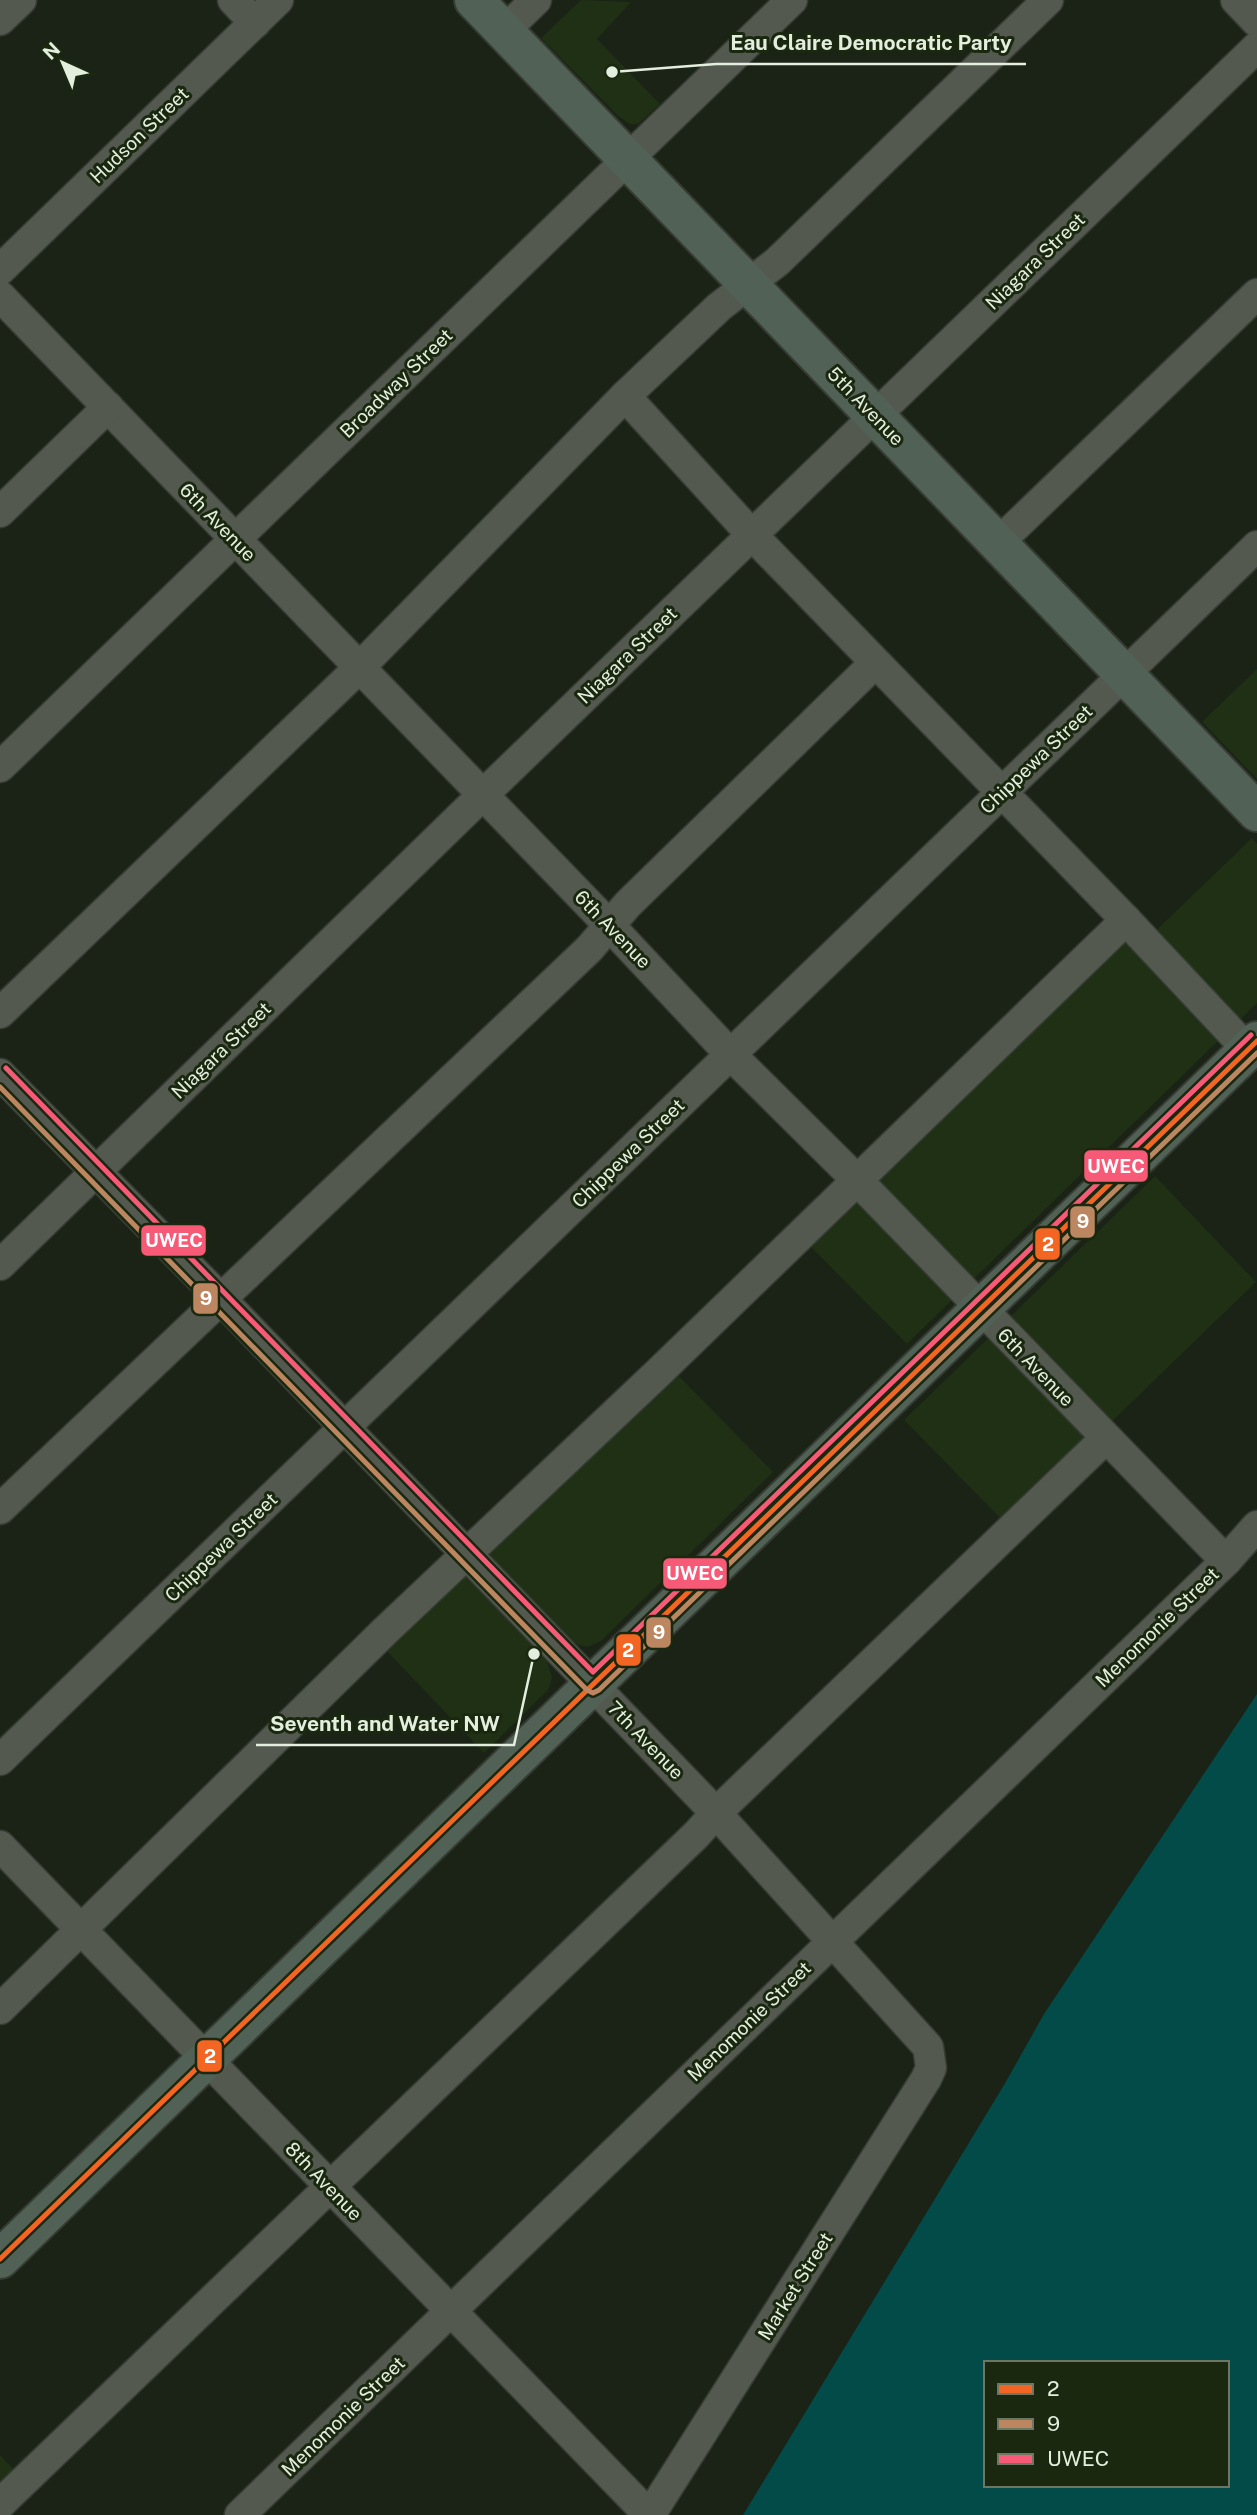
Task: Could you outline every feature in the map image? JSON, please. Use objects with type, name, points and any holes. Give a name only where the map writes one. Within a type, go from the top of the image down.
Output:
[{"type":"main road","name":"5th Avenue","points":[[474,0],[1125,674],[1254,802]]},
{"type":"main road","points":[[0,2259],[1252,1046]]},
{"type":"street","points":[[0,20],[21,0]]},
{"type":"street","points":[[233,0],[255,23]]},
{"type":"street","name":"Hudson Street","points":[[0,270],[278,0]]},
{"type":"street","points":[[504,30],[536,0]]},
{"type":"street","name":"Broadway Street","points":[[0,767],[792,0]]},
{"type":"street","points":[[0,1013],[359,668],[625,396],[719,307],[787,252],[1048,0]]},
{"type":"street","points":[[1236,0],[1257,22]]},
{"type":"street","name":"Niagara Street","points":[[0,1265],[482,795],[1257,47]]},
{"type":"street","points":[[998,543],[1257,294]]},
{"type":"street","name":"6th Avenue","points":[[0,296],[610,926],[730,1055],[857,1180],[1226,1561]]},
{"type":"street","points":[[625,396],[752,535],[875,663],[1252,1046]]},
{"type":"street","points":[[0,512],[108,407]]},
{"type":"street","name":"Chippewa Street","points":[[0,1760],[1257,546]]},
{"type":"street","points":[[0,1509],[589,949],[628,904],[875,663]]},
{"type":"street","points":[[0,2009],[467,1553],[1126,920]]},
{"type":"street","name":"7th Avenue","points":[[0,1074],[98,1172],[716,1813],[929,2047],[931,2054]]},
{"type":"street","points":[[0,2504],[331,2188],[1105,1438]]},
{"type":"street","name":"Menomonie Street","points":[[240,2515],[1226,1561],[1257,1526]]},
{"type":"street","name":"8th Avenue","points":[[0,1846],[650,2515]]},
{"type":"street","name":"Market Street","points":[[650,2515],[919,2090],[931,2068],[931,2054]]},
{"type":"shaded area","points":[[581,0],[631,2],[597,39],[660,104],[638,124],[630,124],[619,117],[541,38]]},
{"type":"shaded area","points":[[1257,669],[1257,779],[1202,722]]},
{"type":"shaded area","points":[[1252,838],[1257,844],[1257,1003],[907,1344],[804,1240],[1129,930],[1142,944]]},
{"type":"shaded area","points":[[1155,1176],[1256,1282],[1006,1524],[904,1420]]},
{"type":"shaded area","points":[[672,1369],[773,1472],[601,1641],[588,1647],[580,1645],[573,1642],[484,1549]]},
{"type":"shaded area","points":[[461,1572],[547,1660],[552,1678],[548,1690],[484,1753],[383,1647]]},
{"type":"shaded area","points":[[0,2455],[21,2477],[0,2497]]},
{"type":"water","points":[[1257,1694],[1257,2515],[743,2515],[1004,2085],[1044,2014]]},
{"type":"transit line","name":"UWEC","points":[[6,1068],[593,1672],[1251,1035]]},
{"type":"transit line","name":"2","points":[[0,2259],[1257,1041]]},
{"type":"transit line","name":"9","points":[[0,1087],[587,1690],[593,1693],[1257,1053]]},
{"type":"place","name":"Eau Claire Democratic Party","points":[[612,72]]},
{"type":"place","name":"Seventh and Water NW","points":[[534,1654]]}]
